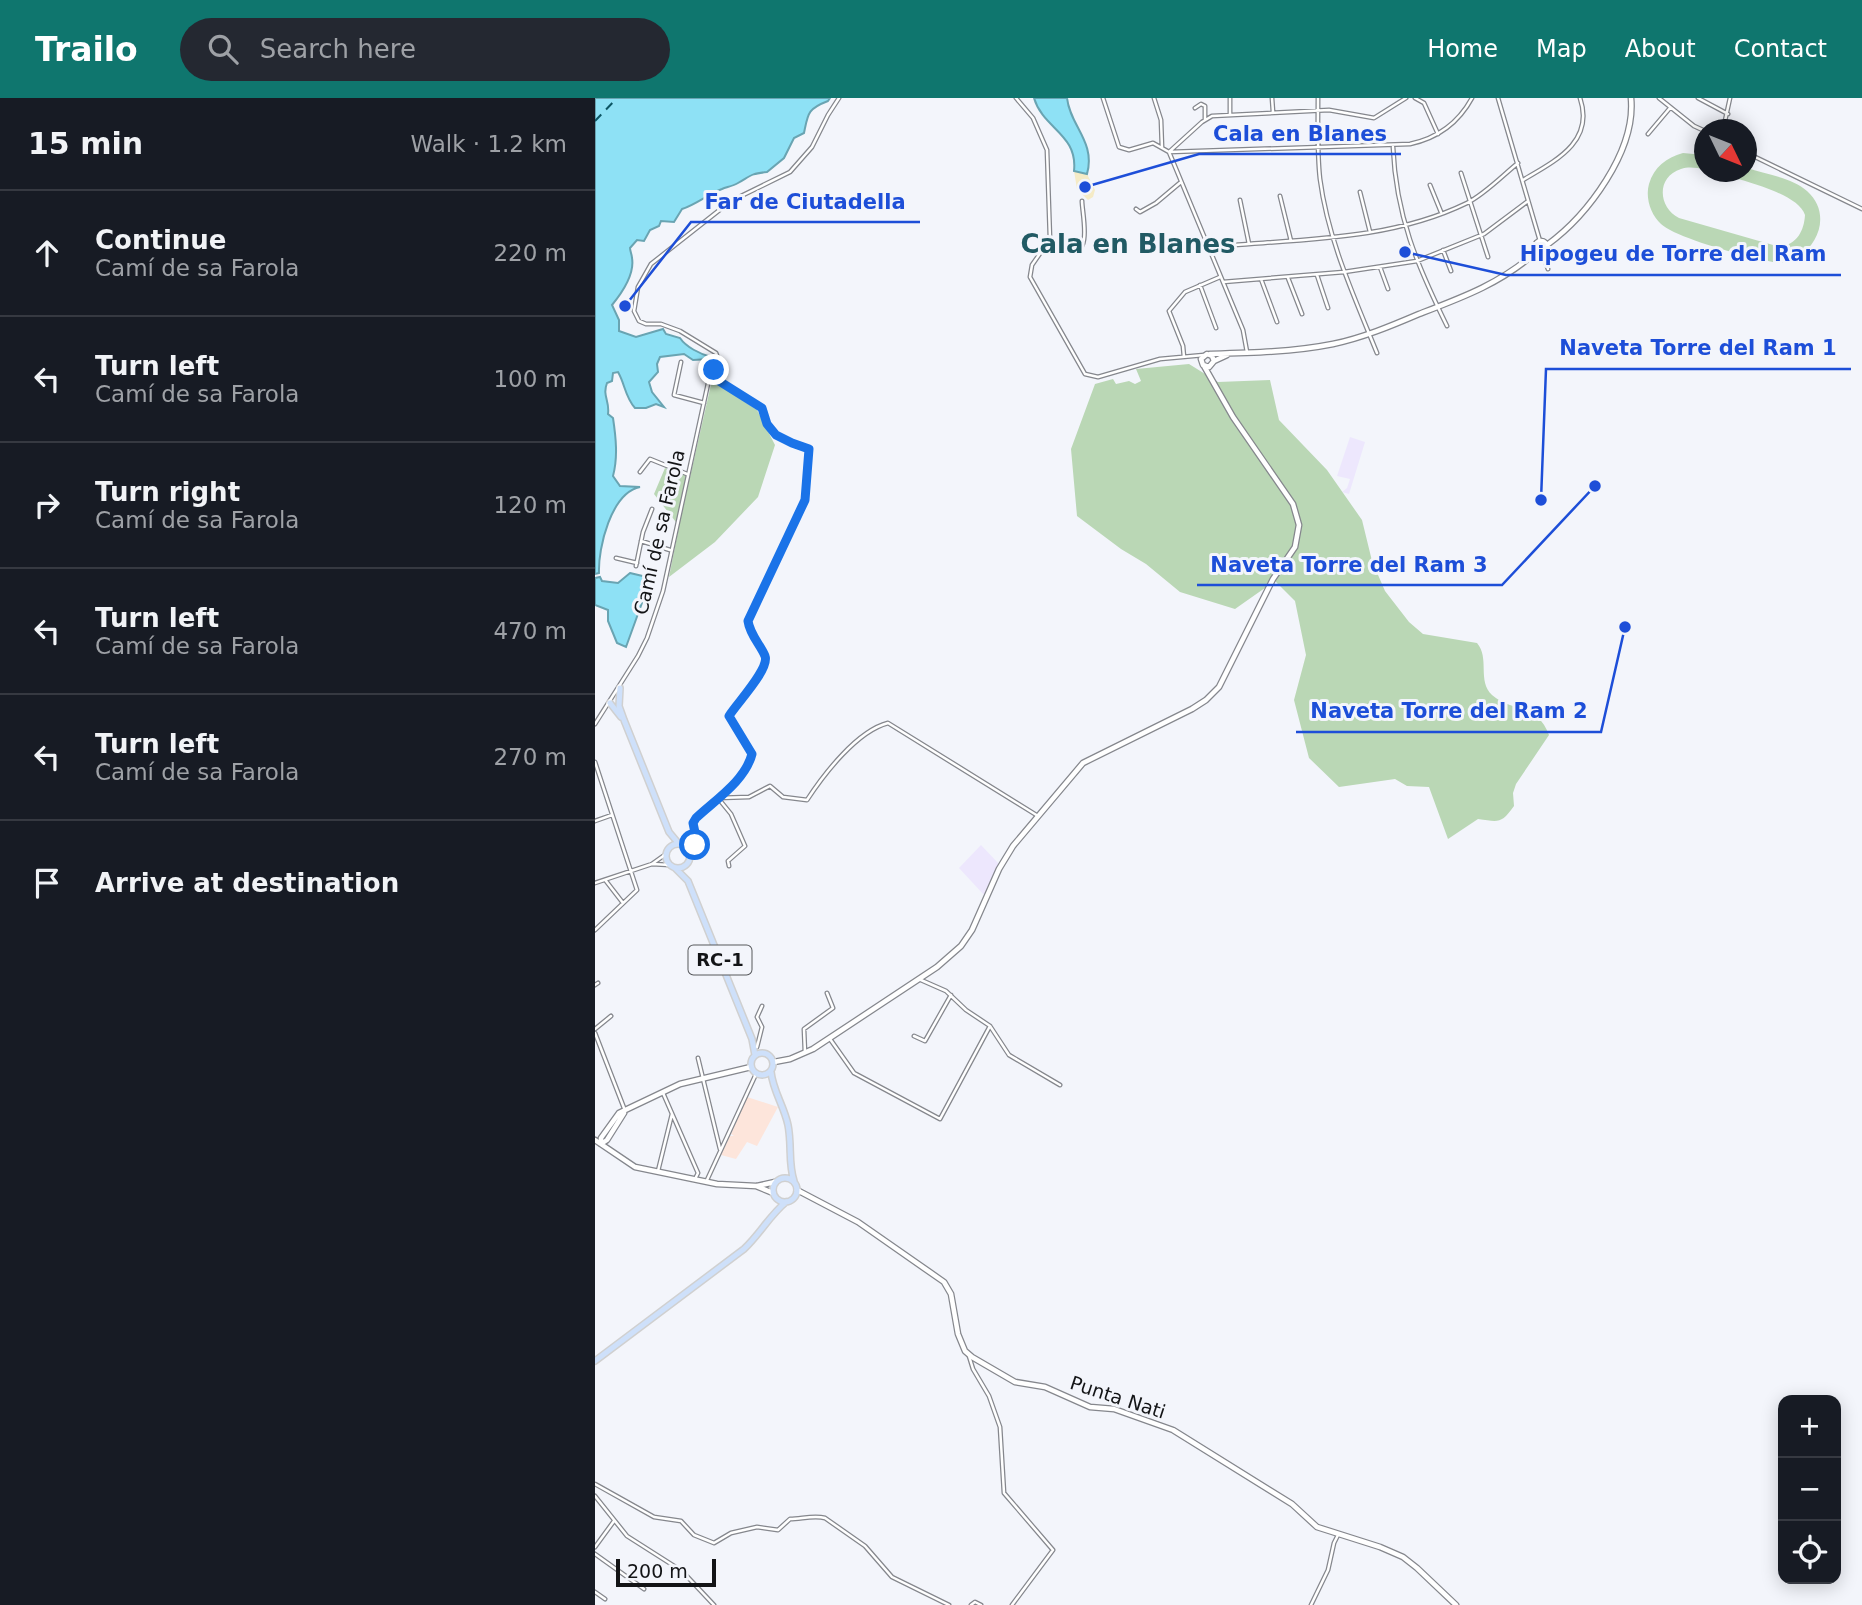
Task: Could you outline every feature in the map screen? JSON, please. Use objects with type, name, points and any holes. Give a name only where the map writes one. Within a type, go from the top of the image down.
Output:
[{"type":"main road","points":[[603,712],[617,709],[620,688]]},
{"type":"main road","name":"RC-1","points":[[610,704],[624,720],[669,832],[690,858],[688,881]]},
{"type":"main road","name":"RC-1","points":[[669,832],[667,852],[673,867],[688,881],[752,1039],[773,1062]]},
{"type":"main road","points":[[667,852],[682,845]]},
{"type":"main road","points":[[673,867],[683,867],[690,858]]},
{"type":"main road","name":"RC-1","points":[[752,1039],[755,1055]]},
{"type":"main road","points":[[764,1053],[755,1055],[751,1066],[773,1086]]},
{"type":"main road","points":[[595,1361],[744,1249],[760,1234],[775,1212],[796,1193],[789,1166],[788,1127],[773,1086],[773,1062]]},
{"type":"main road","points":[[757,1074],[765,1075],[771,1072]]},
{"type":"main road","points":[[775,1212],[775,1182],[782,1178],[789,1166]]},
{"type":"main road","points":[[782,1178],[794,1181]]},
{"type":"main road","points":[[773,1194],[786,1202]]},
{"type":"street","name":"Camí de sa Farola","points":[[595,724],[620,688],[647,638],[663,591],[704,402],[711,376],[719,360],[716,353],[680,331],[661,324],[645,324],[636,318],[633,310],[639,287],[651,264],[731,201],[790,172],[812,147],[839,98]]},
{"type":"street","points":[[1016,98],[1033,118],[1047,150],[1050,239],[1032,265],[1030,278],[1084,373],[1098,377],[1160,359],[1335,344],[1438,307],[1498,281],[1539,253],[1590,203],[1620,153],[1629,126],[1631,98]]},
{"type":"street","points":[[1103,98],[1119,147],[1129,150],[1153,143],[1162,136]]},
{"type":"street","points":[[1154,98],[1161,120],[1162,148]]},
{"type":"street","points":[[1230,98],[1230,115]]},
{"type":"street","points":[[1272,98],[1273,113]]},
{"type":"street","points":[[1318,98],[1320,177],[1332,237],[1377,353]]},
{"type":"street","points":[[1169,152],[1212,116],[1336,110],[1374,118],[1406,98]]},
{"type":"street","points":[[1415,98],[1424,103],[1438,134]]},
{"type":"street","points":[[1153,143],[1169,152],[1419,142],[1438,134],[1457,119],[1472,98]]},
{"type":"street","points":[[1498,98],[1541,241]]},
{"type":"street","points":[[1523,180],[1557,160],[1576,140],[1585,116],[1580,98]]},
{"type":"street","points":[[1659,98],[1694,124]]},
{"type":"street","points":[[1698,98],[1728,114]]},
{"type":"street","points":[[1726,119],[1730,98]]},
{"type":"street","points":[[1195,108],[1201,104],[1205,106],[1205,120]]},
{"type":"street","points":[[1648,134],[1670,108]]},
{"type":"street","points":[[1393,145],[1396,189],[1405,226],[1416,261],[1447,326]]},
{"type":"street","points":[[1169,152],[1243,330],[1247,352]]},
{"type":"street","points":[[1757,158],[1862,209]]},
{"type":"street","points":[[1208,247],[1332,237],[1405,226],[1469,202],[1518,163]]},
{"type":"street","points":[[1461,173],[1488,257]]},
{"type":"street","points":[[1136,209],[1140,212],[1156,204],[1181,182]]},
{"type":"street","points":[[1430,185],[1441,212]]},
{"type":"street","points":[[1360,192],[1370,232]]},
{"type":"street","points":[[1280,195],[1291,241]]},
{"type":"street","points":[[1240,200],[1249,244]]},
{"type":"street","points":[[1050,239],[1070,251],[1083,247],[1085,239],[1081,201]]},
{"type":"street","points":[[1223,282],[1317,275],[1416,261],[1480,236],[1528,201]]},
{"type":"street","points":[[1541,241],[1545,241],[1547,245]]},
{"type":"street","points":[[1541,241],[1537,245],[1548,270]]},
{"type":"street","points":[[1443,250],[1451,271]]},
{"type":"street","points":[[1380,267],[1388,289]]},
{"type":"street","points":[[1317,275],[1328,308]]},
{"type":"street","points":[[1186,357],[1169,312],[1185,292],[1220,276]]},
{"type":"street","points":[[1287,277],[1302,314]]},
{"type":"street","points":[[1261,279],[1277,322]]},
{"type":"street","points":[[1200,285],[1216,328]]},
{"type":"street","points":[[1186,357],[1209,367],[1213,362],[1231,354]]},
{"type":"street","points":[[1207,355],[1213,362],[1212,379]]},
{"type":"street","points":[[1202,364],[1207,355]]},
{"type":"street","points":[[681,362],[674,395],[704,402]]},
{"type":"street","points":[[773,1062],[805,1053],[949,958],[972,930],[999,869],[1013,846],[1083,763],[1206,700],[1219,687],[1273,579],[1294,547],[1299,525],[1293,504],[1233,417],[1202,364]]},
{"type":"street","points":[[690,858],[697,842],[693,823],[743,775],[752,758],[729,716],[765,666],[765,656],[751,634],[748,621],[805,500],[809,449],[776,435],[767,424],[762,408],[711,376]]},
{"type":"street","points":[[640,472],[650,459],[687,474]]},
{"type":"street","points":[[616,558],[637,564],[641,541],[652,509]]},
{"type":"street","points":[[641,541],[670,550]]},
{"type":"street","points":[[718,798],[749,797],[770,786],[783,797],[807,800],[841,755],[877,727],[888,723],[1038,816]]},
{"type":"street","points":[[595,762],[637,890],[595,930]]},
{"type":"street","points":[[718,798],[731,814],[745,846],[728,861],[729,866]]},
{"type":"street","points":[[595,821],[612,815]]},
{"type":"street","points":[[682,845],[695,845]]},
{"type":"street","points":[[595,883],[652,864],[667,852]]},
{"type":"street","points":[[652,864],[673,867]]},
{"type":"street","points":[[605,880],[623,904]]},
{"type":"street","points":[[919,979],[951,995],[966,1010],[990,1026],[1009,1055],[1060,1085]]},
{"type":"street","points":[[805,1053],[804,1029],[833,1008],[827,993]]},
{"type":"street","points":[[914,1036],[925,1041],[951,995]]},
{"type":"street","points":[[757,1047],[762,1027],[757,1017],[762,1006]]},
{"type":"street","points":[[599,1141],[607,1140],[622,1113],[619,1093],[595,1031],[611,1016]]},
{"type":"street","points":[[829,1038],[854,1073],[940,1119],[990,1026]]},
{"type":"street","points":[[698,1058],[720,1149]]},
{"type":"street","points":[[622,1113],[680,1084],[751,1066]]},
{"type":"street","points":[[707,1179],[757,1074]]},
{"type":"street","points":[[663,1093],[698,1174],[707,1179]]},
{"type":"street","points":[[658,1171],[672,1114]]},
{"type":"street","points":[[668,1129],[678,1129]]},
{"type":"street","points":[[599,1141],[635,1167],[694,1180],[707,1179],[756,1186],[773,1194]]},
{"type":"street","points":[[694,1180],[698,1174]]},
{"type":"street","points":[[756,1186],[775,1182]]},
{"type":"street","points":[[796,1193],[866,1227],[944,1282],[951,1294],[957,1330],[973,1369],[985,1385],[1000,1427],[1004,1493],[1053,1550],[1012,1605]]},
{"type":"street","name":"Punta Nati","points":[[969,1356],[1016,1381],[1045,1387],[1090,1407],[1110,1408],[1128,1413],[1182,1434],[1303,1512],[1313,1524],[1338,1535],[1380,1547],[1403,1558],[1417,1567],[1456,1605]]},
{"type":"street","points":[[595,1484],[654,1517],[681,1521],[695,1535],[714,1543],[731,1533],[757,1527],[778,1530],[790,1519],[811,1519],[817,1516],[825,1518],[857,1539],[893,1577],[949,1605]]},
{"type":"street","points":[[595,1496],[627,1536],[682,1571],[714,1605]]},
{"type":"street","points":[[595,1547],[614,1521]]},
{"type":"street","points":[[1311,1605],[1328,1570],[1338,1535]]},
{"type":"street","points":[[595,1554],[644,1589]]},
{"type":"street","points":[[595,1592],[605,1599]]},
{"type":"street","points":[[971,1605],[975,1602],[981,1605]]},
{"type":"shaded area","points":[[1350,437],[1365,442],[1349,494],[1342,492],[1347,488],[1350,479],[1337,476]]},
{"type":"shaded area","points":[[981,845],[999,864],[984,895],[959,868]]},
{"type":"shaded area","points":[[747,1097],[778,1107],[757,1146],[747,1142],[736,1159],[721,1155],[730,1136],[734,1136],[731,1134]]},
{"type":"green space","points":[[1683,153],[1694,154],[1694,167],[1673,173],[1664,185],[1667,207],[1679,218],[1780,247],[1791,243],[1799,236],[1805,215],[1800,207],[1779,193],[1746,182],[1757,182],[1757,171],[1787,180],[1807,191],[1816,201],[1820,213],[1817,235],[1802,254],[1780,263],[1699,242],[1669,230],[1654,216],[1648,195],[1654,173],[1661,164]]},
{"type":"green space","points":[[1189,364],[1218,382],[1270,380],[1279,420],[1327,470],[1362,520],[1372,561],[1385,591],[1409,622],[1423,634],[1477,643],[1483,655],[1485,683],[1492,695],[1531,713],[1544,725],[1549,735],[1516,784],[1513,793],[1514,806],[1502,819],[1478,819],[1448,839],[1429,787],[1407,786],[1395,779],[1339,787],[1309,758],[1294,700],[1306,655],[1295,601],[1275,581],[1235,609],[1180,592],[1146,564],[1077,516],[1071,449],[1095,384],[1113,379],[1116,384],[1129,381],[1135,384],[1141,381],[1136,369]]},
{"type":"green space","points":[[712,380],[757,410],[775,445],[758,497],[715,542],[669,577],[679,526],[654,494],[665,468],[690,477]]},
{"type":"sand","name":"Cala en Blanes","points":[[1074,171],[1087,174],[1095,190],[1093,197],[1088,200],[1077,189]]},
{"type":"water","points":[[595,98],[830,98],[812,110],[804,133],[794,138],[784,158],[767,172],[751,175],[682,209],[674,222],[661,221],[659,226],[650,230],[644,241],[637,240],[630,248],[631,271],[623,290],[612,305],[619,320],[619,331],[636,337],[663,329],[666,334],[680,338],[694,350],[711,357],[693,360],[684,354],[660,357],[658,372],[649,382],[652,392],[664,407],[656,404],[635,408],[618,372],[613,373],[612,381],[607,383],[605,391],[608,414],[613,418],[616,440],[613,476],[620,486],[640,487],[630,491],[614,510],[604,536],[599,573],[595,574]]},
{"type":"water","points":[[1034,98],[1067,98],[1088,153],[1087,174],[1074,171],[1071,148],[1038,109]]},
{"type":"water","points":[[630,573],[651,578],[626,647],[617,643],[608,621],[608,610],[595,605],[595,578],[618,583]]},
{"type":"ferry route","points":[[595,121],[617,98]]},
{"type":"place","name":"Cala en Blanes","points":[[1085,187]]},
{"type":"place","name":"Hipogeu de Torre del Ram","points":[[1405,252]]},
{"type":"place","name":"Far de Ciutadella","points":[[625,306]]},
{"type":"place","name":"Naveta Torre del Ram 3","points":[[1595,486]]},
{"type":"place","name":"Naveta Torre del Ram 1","points":[[1541,500]]},
{"type":"place","name":"Naveta Torre del Ram 2","points":[[1625,627]]},
{"type":"district","name":"Cala en Blanes","points":[[1128,244]]},
{"type":"route","points":[[695,845],[697,842],[693,823],[696,818],[743,775],[752,758],[729,716],[765,666],[765,656],[751,634],[748,621],[805,500],[809,449],[776,435],[767,424],[762,408],[711,376],[714,370]]}]
